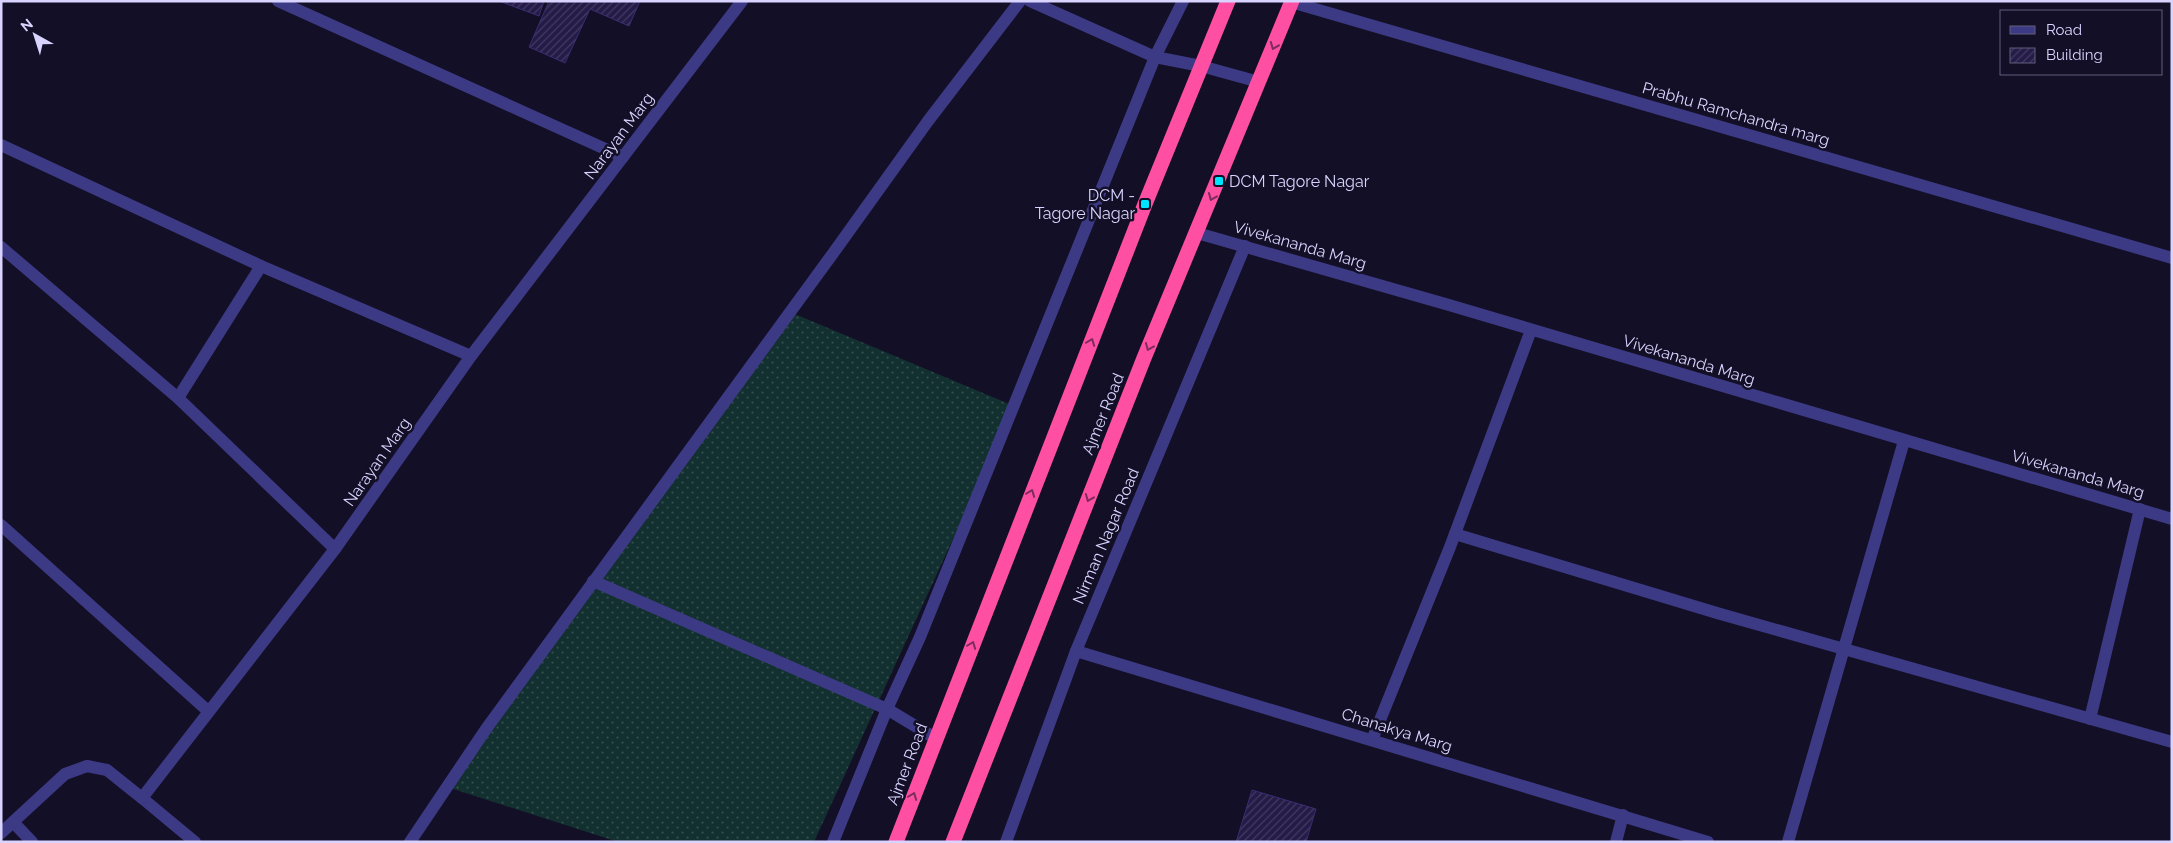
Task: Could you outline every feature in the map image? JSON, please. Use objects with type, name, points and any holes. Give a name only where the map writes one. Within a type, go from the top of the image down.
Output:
[{"type":"highway","name":"Ajmer Road","points":[[896,842],[935,738],[1228,1]]},
{"type":"highway","name":"Ajmer Road","points":[[953,842],[1144,358],[1292,2]]},
{"type":"street","points":[[278,1],[623,157]]},
{"type":"street","name":"Narayan Marg","points":[[142,798],[335,549],[471,356],[742,1]]},
{"type":"street","points":[[410,842],[486,729],[593,581],[928,121],[1020,1]]},
{"type":"street","points":[[1030,1],[1155,56],[1259,82]]},
{"type":"street","points":[[833,842],[887,709],[920,637],[1155,56],[1184,1]]},
{"type":"street","name":"Prabhu Ramchandra marg","points":[[1292,2],[2172,258]]},
{"type":"street","points":[[1,145],[261,266],[471,356]]},
{"type":"street","name":"Vivekananda Marg","points":[[1197,233],[2172,518]]},
{"type":"street","name":"Nirman Nagar Road","points":[[1006,842],[1076,651],[1245,246]]},
{"type":"street","points":[[1,247],[178,398],[335,549]]},
{"type":"street","points":[[178,398],[261,266]]},
{"type":"street","points":[[1372,740],[1454,534],[1531,330]]},
{"type":"street","points":[[1788,842],[1904,441]]},
{"type":"street","points":[[2090,719],[2140,509]]},
{"type":"street","points":[[1,525],[208,711]]},
{"type":"street","points":[[1454,534],[2172,742]]},
{"type":"street","points":[[593,581],[887,709],[935,738]]},
{"type":"street","name":"Chanakya Marg","points":[[1076,651],[1708,842]]},
{"type":"street","points":[[1,833],[65,774],[86,766],[108,770],[195,842]]},
{"type":"street","points":[[1616,842],[1622,815]]},
{"type":"street","points":[[13,822],[32,842]]},
{"type":"green space","points":[[790,312],[1014,406],[814,842],[618,842],[447,787]]},
{"type":"building","points":[[499,1],[544,1],[539,16]]},
{"type":"building","points":[[549,1],[640,1],[629,26],[590,9],[565,63],[529,47]]},
{"type":"building","points":[[1252,790],[1316,809],[1306,842],[1236,842]]},
{"type":"place","name":"DCM Tagore Nagar","points":[[1219,181]]},
{"type":"place","name":"DCM - Tagore Nagar","points":[[1145,204]]}]
